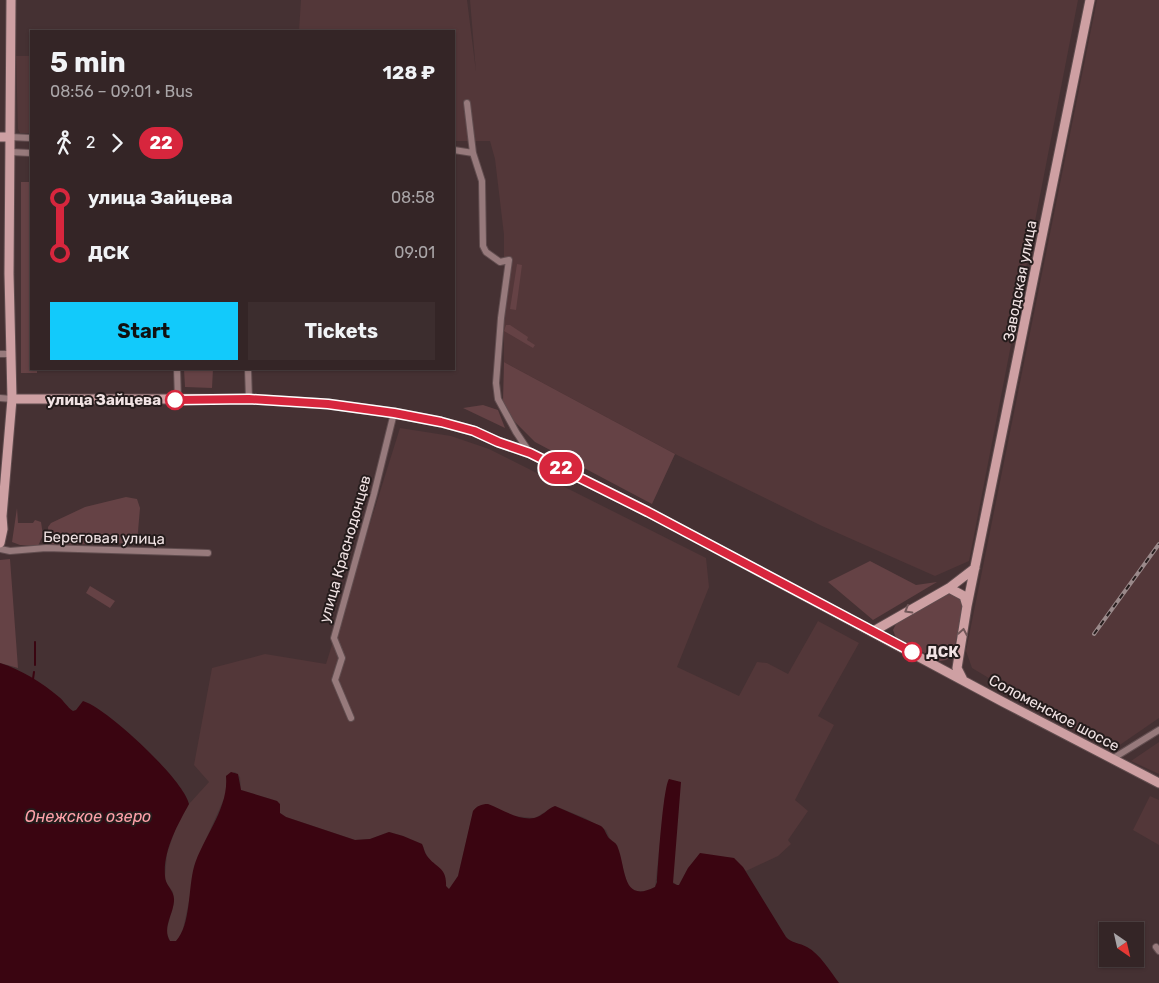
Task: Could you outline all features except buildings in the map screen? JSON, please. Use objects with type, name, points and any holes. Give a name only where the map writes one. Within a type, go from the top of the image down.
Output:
[{"type":"main road","points":[[0,543],[3,528],[1,518],[12,399],[9,51],[11,0]]},
{"type":"main road","name":"Заводская улица","points":[[958,658],[1090,0]]},
{"type":"main road","points":[[0,137],[10,137]]},
{"type":"main road","points":[[0,152],[10,152]]},
{"type":"main road","points":[[12,399],[249,399],[328,404],[394,413],[441,422],[474,431],[530,453],[648,512],[938,666],[946,666],[958,658]]},
{"type":"main road","points":[[872,632],[949,588],[976,568]]},
{"type":"main road","points":[[949,588],[964,596],[967,606]]},
{"type":"main road","points":[[892,642],[889,629],[894,619]]},
{"type":"main road","points":[[958,658],[957,668],[963,680]]},
{"type":"main road","name":"Соломенское шоссе","points":[[938,666],[1159,783]]},
{"type":"street","points":[[466,103],[473,153],[482,181],[483,246],[486,252],[500,262],[509,260],[501,318],[496,383],[498,399],[530,453]]},
{"type":"street","points":[[10,137],[30,138]]},
{"type":"street","points":[[455,150],[473,153]]},
{"type":"street","points":[[10,152],[30,152]]},
{"type":"street","points":[[455,155],[473,153]]},
{"type":"street","points":[[0,354],[11,354]]},
{"type":"street","points":[[177,370],[178,400]]},
{"type":"street","points":[[248,370],[249,399]]},
{"type":"street","points":[[0,398],[12,399]]},
{"type":"street","name":"улица Краснодонцев","points":[[351,718],[335,680],[342,658],[334,638],[374,494],[394,413]]},
{"type":"street","name":"Береговая улица","points":[[0,549],[10,551],[46,548],[208,553]]},
{"type":"street","points":[[1112,759],[1159,730]]},
{"type":"shaded area","points":[[301,0],[467,0],[476,72],[470,0],[1078,0],[969,561],[935,576],[822,526],[675,454],[504,362],[504,235],[495,159],[490,141],[455,141],[455,30],[299,30]]},
{"type":"shaded area","points":[[1097,0],[1159,0],[1159,718],[1111,751],[972,668],[966,651]]},
{"type":"shaded area","points":[[16,56],[30,56],[30,133],[20,133],[18,129]]},
{"type":"shaded area","points":[[21,182],[30,182],[30,370],[37,370],[37,373],[21,373]]},
{"type":"shaded area","points":[[517,264],[522,265],[516,310],[510,309]]},
{"type":"shaded area","points":[[506,325],[510,325],[528,337],[527,340],[535,345],[533,348],[504,331]]},
{"type":"shaded area","points":[[504,362],[675,454],[652,504],[535,442],[514,421],[503,401]]},
{"type":"shaded area","points":[[184,370],[213,370],[212,388],[185,387]]},
{"type":"shaded area","points":[[483,405],[498,410],[505,428],[463,408]]},
{"type":"shaded area","points":[[400,428],[451,436],[489,449],[706,558],[709,587],[677,667],[739,696],[757,662],[767,663],[788,674],[818,621],[859,643],[818,716],[834,725],[795,800],[808,811],[788,840],[791,844],[778,856],[746,871],[734,858],[719,857],[688,868],[679,885],[677,885],[673,882],[665,796],[655,887],[646,891],[637,891],[631,889],[627,883],[617,845],[610,839],[606,830],[585,818],[555,806],[535,818],[473,812],[458,876],[451,888],[448,889],[426,854],[422,844],[389,832],[370,839],[355,840],[286,817],[280,813],[280,806],[277,801],[241,790],[240,777],[235,772],[226,776],[227,792],[194,866],[192,887],[180,937],[176,941],[170,941],[166,932],[174,903],[173,892],[165,878],[167,854],[176,827],[189,804],[209,782],[194,765],[212,668],[265,654],[326,664]]},
{"type":"shaded area","points":[[126,497],[137,499],[140,508],[137,543],[49,545],[48,527],[51,523],[85,507]]},
{"type":"shaded area","points":[[17,508],[18,523],[33,523],[35,520],[41,522],[43,535],[38,546],[20,545],[12,542]]},
{"type":"shaded area","points":[[10,559],[18,668],[0,663],[0,560]]},
{"type":"shaded area","points":[[870,561],[916,585],[937,582],[873,620],[828,582]]},
{"type":"shaded area","points":[[90,586],[115,601],[110,608],[86,593]]},
{"type":"shaded area","points":[[953,593],[961,600],[964,606],[952,657],[940,661],[896,638],[893,630],[897,622]]},
{"type":"shaded area","points":[[1159,742],[1159,774],[1131,761]]},
{"type":"shaded area","points":[[1150,796],[1159,800],[1159,845],[1133,830]]},
{"type":"water","name":"Онежское озеро","points":[[0,663],[38,681],[59,697],[73,711],[83,701],[94,706],[126,730],[143,746],[174,779],[184,793],[189,804],[172,839],[165,867],[165,879],[174,897],[167,926],[170,941],[176,941],[184,926],[194,867],[220,811],[224,800],[226,776],[231,772],[238,774],[241,790],[277,801],[280,804],[280,813],[286,817],[355,840],[370,839],[389,832],[422,844],[430,860],[443,871],[446,886],[449,889],[458,876],[473,811],[483,804],[488,804],[523,818],[537,817],[555,806],[601,826],[617,846],[627,881],[631,887],[636,891],[644,891],[655,887],[663,811],[669,779],[681,782],[673,883],[679,885],[688,868],[700,853],[734,858],[743,867],[786,937],[790,941],[812,950],[839,983],[0,983]]},
{"type":"waterway","points":[[35,642],[35,665]]},
{"type":"waterway","points":[[33,679],[34,672]]},
{"type":"railway","points":[[1094,634],[1159,544]]},
{"type":"bus line","name":"22","points":[[175,400],[249,399],[328,404],[394,413],[441,422],[474,431],[530,453],[648,512],[912,652]]},
{"type":"place","name":"улица Зайцева","points":[[175,400]]},
{"type":"place","name":"ДСК","points":[[912,652]]}]
